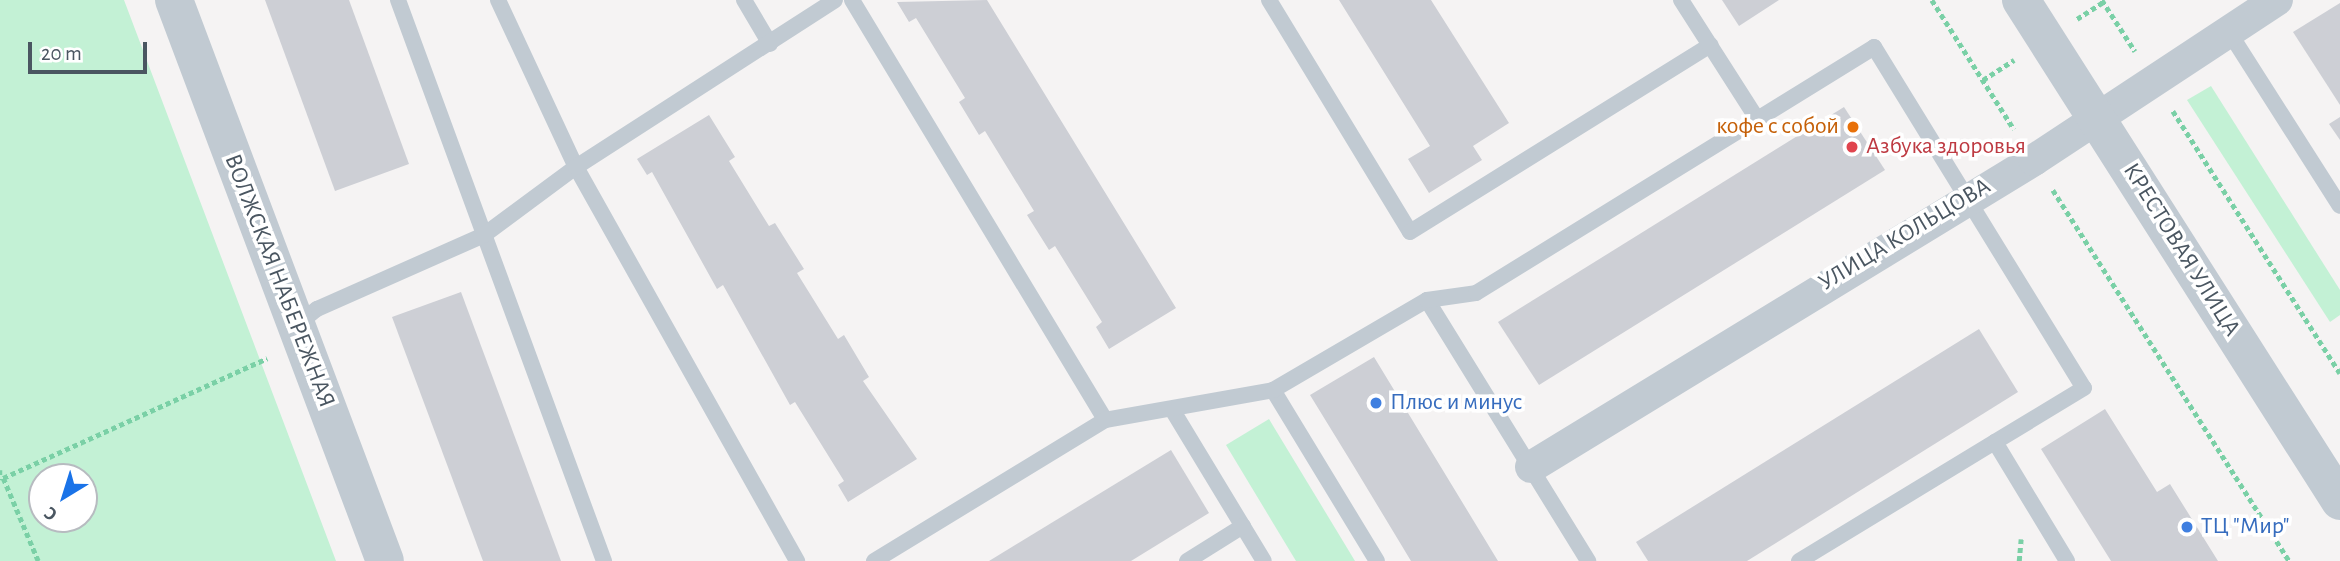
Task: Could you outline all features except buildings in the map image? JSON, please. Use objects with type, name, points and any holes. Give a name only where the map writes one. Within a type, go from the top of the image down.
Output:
[{"type":"street","name":"ВОЛЖСКАЯ НАБЕРЕЖНАЯ","points":[[174,0],[385,561]]},
{"type":"street","name":"КРЕСТОВАЯ УЛИЦА","points":[[2021,0],[2340,501]]},
{"type":"street","name":"УЛИЦА КОЛЬЦОВА","points":[[1531,467],[1968,195],[2034,160],[2277,0]]},
{"type":"lane","points":[[398,0],[604,561]]},
{"type":"lane","points":[[498,0],[576,167],[797,561]]},
{"type":"lane","points":[[744,0],[770,44]]},
{"type":"lane","points":[[296,326],[317,309],[484,236],[576,167],[835,0]]},
{"type":"lane","points":[[852,0],[1105,420]]},
{"type":"lane","points":[[1269,0],[1410,232],[1710,45]]},
{"type":"lane","points":[[1681,0],[1758,119]]},
{"type":"lane","points":[[2229,32],[2340,206]]},
{"type":"lane","points":[[874,561],[1105,420],[1173,411],[1273,390],[1427,300],[1476,293],[1874,47],[1968,195],[2084,388],[1800,561]]},
{"type":"lane","points":[[1427,300],[1588,561]]},
{"type":"lane","points":[[1273,390],[1377,561]]},
{"type":"lane","points":[[1173,411],[1264,561]]},
{"type":"lane","points":[[1996,442],[2067,561]]},
{"type":"lane","points":[[1186,561],[1243,526]]},
{"type":"path","points":[[1932,0],[2289,561]]},
{"type":"path","points":[[2102,0],[2340,373]]},
{"type":"path","points":[[2,479],[269,357]]},
{"type":"path","points":[[0,470],[38,561]]},
{"type":"green space","points":[[0,0],[124,0],[336,561],[0,561]]},
{"type":"green space","points":[[2211,86],[2340,290],[2340,315],[2330,322],[2187,100]]},
{"type":"green space","points":[[1269,419],[1355,561],[1296,561],[1226,445]]},
{"type":"place","name":"кофе с собой","points":[[1853,127]]},
{"type":"place","name":"Азбука здоровья","points":[[1852,147]]},
{"type":"place","name":"Плюс и минус","points":[[1376,403]]},
{"type":"place","name":"ТЦ \"Мир\"","points":[[2187,527]]}]
